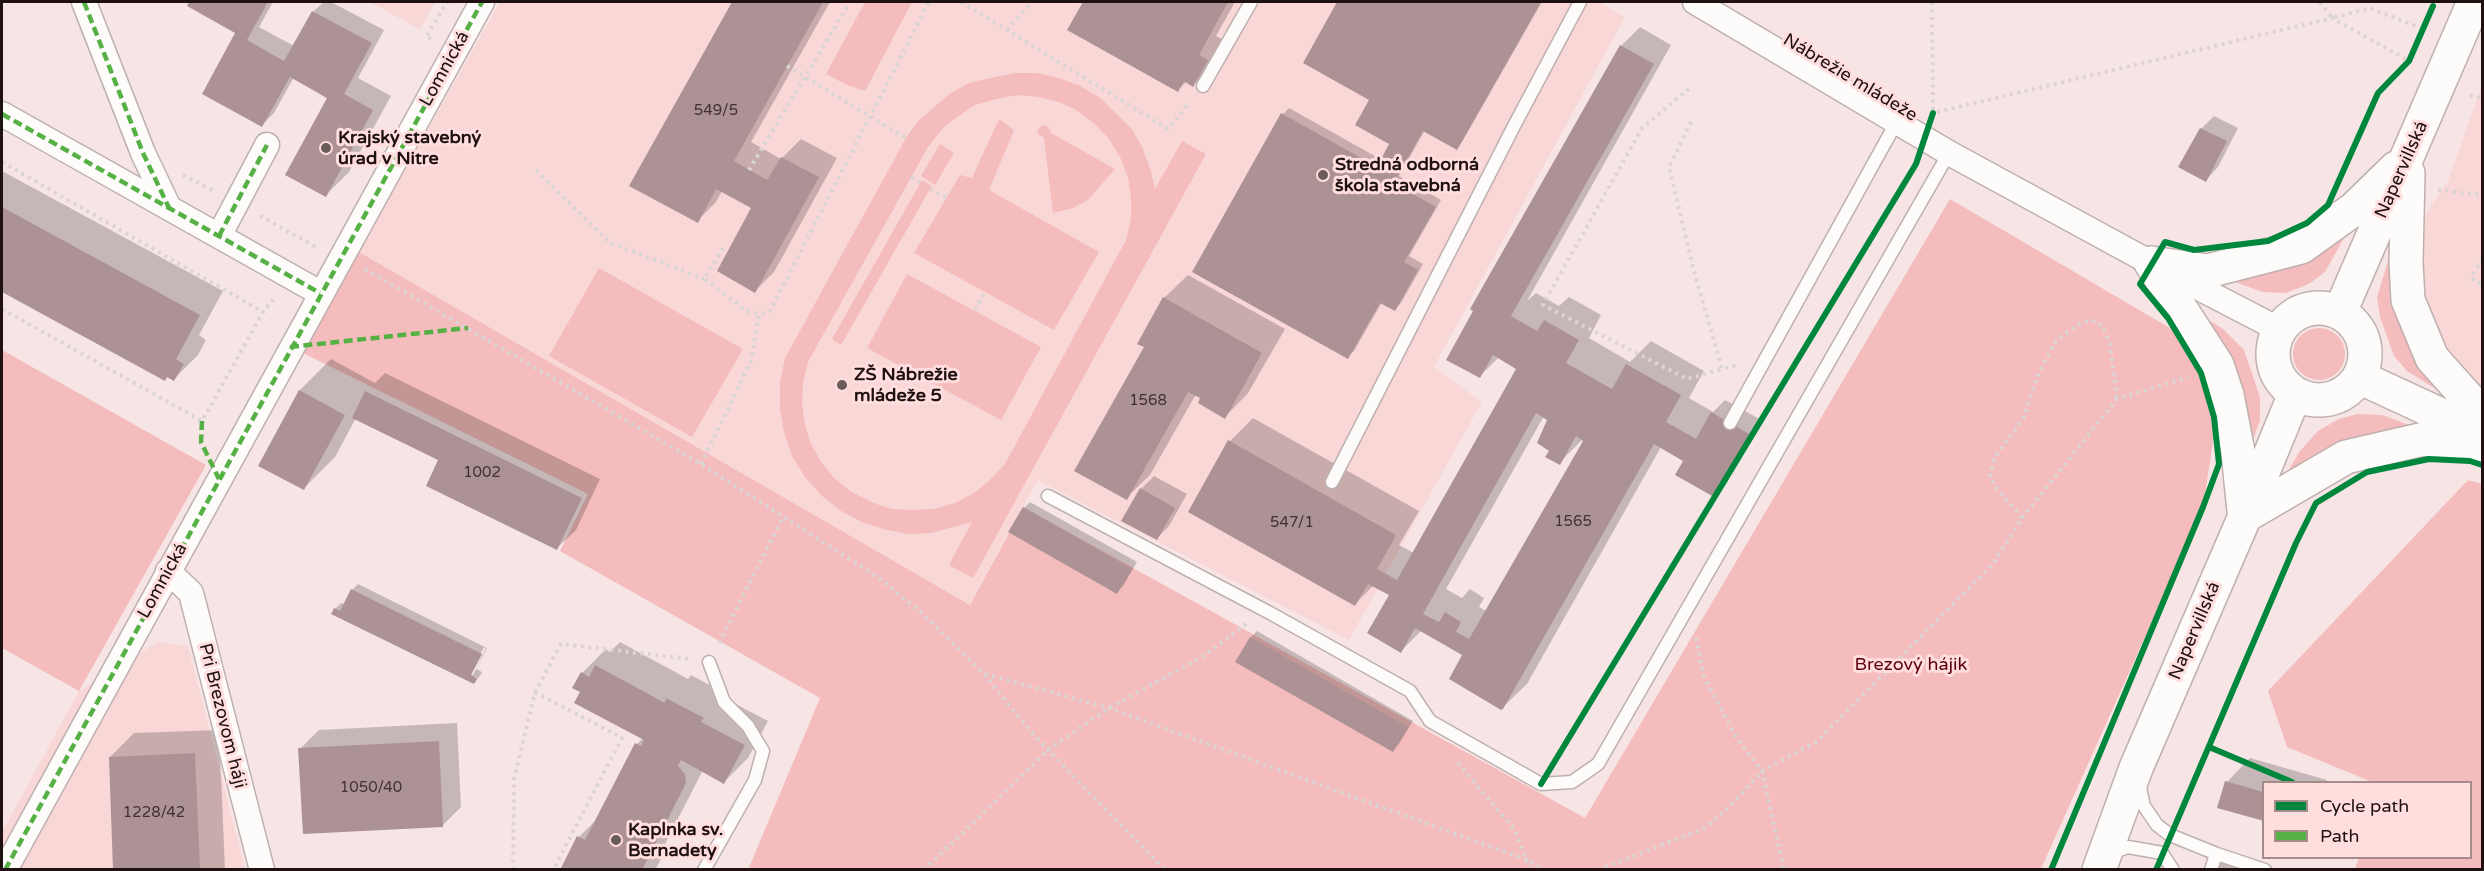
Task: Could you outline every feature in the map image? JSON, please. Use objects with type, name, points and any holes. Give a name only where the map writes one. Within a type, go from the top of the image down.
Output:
[{"type":"street","points":[[84,2],[143,153],[169,208]]},
{"type":"street","name":"Lomnická","points":[[5,870],[320,293],[482,2]]},
{"type":"street","name":"Nábrežie mládeže","points":[[1695,2],[1924,139],[2151,263],[2280,330]]},
{"type":"street","name":"Napervillská","points":[[2340,312],[2468,15]]},
{"type":"street","points":[[2,114],[320,293]]},
{"type":"street","points":[[219,236],[267,145]]},
{"type":"street","points":[[2151,263],[2208,271],[2301,247],[2354,209],[2408,157]]},
{"type":"street","points":[[2408,157],[2406,262],[2408,300],[2432,358],[2482,414]]},
{"type":"street","points":[[2151,263],[2217,365],[2227,395],[2238,452],[2245,516],[2346,457],[2424,439],[2482,446]]},
{"type":"street","points":[[2317,308],[2340,312],[2353,323],[2361,335],[2365,348],[2364,363],[2359,377],[2347,391],[2331,399],[2312,400],[2295,394],[2285,386],[2274,364],[2273,351],[2280,330],[2289,320],[2307,310],[2317,308]]},
{"type":"street","points":[[2359,377],[2482,434]]},
{"type":"street","name":"Napervillská","points":[[2102,862],[2136,768],[2295,394]]},
{"type":"street","name":"Pri Brezovom háji","points":[[168,571],[191,592],[262,870]]},
{"type":"lane","points":[[1203,86],[1251,2]]},
{"type":"lane","points":[[1332,482],[1580,2]]},
{"type":"lane","points":[[1730,423],[1896,123]]},
{"type":"lane","points":[[1048,496],[1270,613],[1410,691],[1430,721],[1541,784],[1572,782],[1598,764],[1949,153]]},
{"type":"lane","points":[[704,870],[755,780],[763,751],[748,726],[724,702],[709,662]]},
{"type":"lane","points":[[2136,768],[2144,806],[2157,825],[2170,835],[2244,866],[2265,870]]},
{"type":"lane","points":[[2102,862],[2128,847],[2162,853],[2173,870]]},
{"type":"lane","points":[[2211,870],[2216,854]]},
{"type":"path","points":[[749,170],[850,2]]},
{"type":"path","points":[[536,170],[609,242],[704,279],[747,311],[759,314],[770,311],[929,2]]},
{"type":"path","points":[[962,2],[1168,129],[1203,86]]},
{"type":"path","points":[[1007,30],[1032,2]]},
{"type":"path","points":[[1924,139],[1933,113],[1932,2]]},
{"type":"path","points":[[2320,2],[2332,18],[2409,61]]},
{"type":"path","points":[[1933,113],[2370,8],[2423,29]]},
{"type":"path","points":[[787,66],[906,138]]},
{"type":"path","points":[[1689,89],[1642,128],[1543,305],[1687,379],[1768,354]]},
{"type":"path","points":[[2469,95],[2482,98]]},
{"type":"path","points":[[1691,122],[1669,167],[1694,271],[1722,369]]},
{"type":"path","points":[[2,162],[263,312],[202,421],[2,309]]},
{"type":"path","points":[[911,177],[921,183]]},
{"type":"path","points":[[930,189],[947,198]]},
{"type":"path","points":[[2436,190],[2482,195]]},
{"type":"path","points":[[1541,784],[1885,215]]},
{"type":"path","points":[[704,279],[723,248]]},
{"type":"path","points":[[342,256],[701,464],[879,578],[922,614],[984,674],[1049,749],[1166,870]]},
{"type":"path","points":[[2482,259],[2471,278],[2482,285]]},
{"type":"path","points":[[975,310],[985,292]]},
{"type":"path","points":[[701,464],[751,361],[759,314]]},
{"type":"path","points":[[2022,518],[1994,485],[1990,475],[1995,457],[2024,417],[2037,377],[2056,340],[2080,324],[2092,320],[2103,327],[2110,345],[2117,399]]},
{"type":"path","points":[[1598,870],[1703,829],[1727,809],[1762,771],[1816,742],[1993,564],[2022,518],[2117,399],[2170,382]]},
{"type":"path","points":[[513,870],[513,779],[535,692],[561,644],[709,662],[783,516]]},
{"type":"path","points":[[1689,606],[1704,677],[1736,737],[1762,771],[1784,870]]},
{"type":"path","points":[[924,870],[1049,749],[1108,708],[1205,655],[1251,620]]},
{"type":"path","points":[[984,674],[1108,708],[1527,860],[1544,870]]},
{"type":"path","points":[[535,692],[622,738],[553,870]]},
{"type":"path","points":[[1430,721],[1444,748],[1515,830],[1530,870]]},
{"type":"shaded area","points":[[369,2],[435,2],[420,29]]},
{"type":"shaded area","name":"ZŠ Nábrežie mládeže 5","points":[[500,2],[1599,2],[1625,17],[1434,367],[1482,402],[1349,640],[1039,481],[1044,471],[1008,532],[970,605],[359,252]]},
{"type":"shaded area","points":[[2482,85],[2482,400],[2442,351],[2419,300],[2416,228],[2448,181]]},
{"type":"shaded area","points":[[158,642],[188,646],[245,869],[2,870],[2,832],[79,691]]},
{"type":"green space","points":[[865,2],[912,2],[865,91],[826,74]]},
{"type":"green space","points":[[1015,73],[1037,73],[1080,86],[1099,97],[1131,128],[1142,147],[1155,189],[1182,141],[1206,154],[973,578],[949,565],[972,522],[931,533],[909,534],[864,523],[841,511],[822,496],[805,477],[792,456],[784,432],[780,408],[780,383],[785,358],[906,138],[919,120],[952,92],[972,82]],"holes":[[[1017,95],[1059,102],[1078,111],[1109,139],[1128,177],[1131,219],[1126,240],[1005,464],[990,480],[974,493],[955,503],[934,509],[891,509],[871,502],[852,492],[835,479],[811,444],[802,404],[803,382],[808,362],[928,147],[941,130],[975,105]]]},
{"type":"green space","points":[[999,119],[1014,130],[989,190],[1099,252],[1054,330],[914,253],[960,175],[972,178]]},
{"type":"green space","points":[[1042,125],[1049,127],[1051,133],[1115,169],[1088,200],[1073,208],[1053,213],[1044,138],[1037,131]]},
{"type":"green space","points":[[940,144],[954,153],[935,185],[921,176]]},
{"type":"green space","points":[[922,180],[932,186],[841,345],[832,339]]},
{"type":"green space","name":"Brezový hájik","points":[[1950,199],[2221,358],[2201,315],[2223,329],[2244,350],[2260,397],[2260,420],[2250,448],[2225,363],[2203,507],[2041,869],[748,870],[820,698],[560,551],[588,494],[303,353],[359,252],[970,605],[1023,507],[1585,818]]},
{"type":"green space","points":[[2341,234],[2345,236],[2325,272],[2309,284],[2286,293],[2262,292],[2225,278]]},
{"type":"green space","points":[[2389,258],[2394,258],[2455,401],[2407,371],[2394,356],[2380,317],[2377,297]]},
{"type":"green space","points":[[599,268],[743,349],[692,437],[549,356]]},
{"type":"green space","points":[[907,274],[1041,347],[1001,420],[867,348]]},
{"type":"green space","points":[[2319,328],[2329,330],[2337,336],[2343,344],[2345,354],[2343,364],[2337,372],[2329,378],[2319,380],[2309,378],[2301,372],[2295,364],[2293,354],[2295,344],[2301,336],[2309,330]]},
{"type":"green space","points":[[2,350],[206,465],[79,691],[2,648]]},
{"type":"green space","points":[[2358,414],[2382,415],[2420,429],[2276,491],[2300,451],[2318,431],[2339,419]]},
{"type":"green space","points":[[2468,480],[2482,484],[2482,869],[2355,869],[2359,859],[2472,859],[2472,781],[2370,781],[2287,747],[2268,691]]},
{"type":"building","points":[[189,2],[268,2],[247,40],[284,61],[312,11],[372,43],[344,94],[373,110],[326,197],[285,175],[327,98],[290,77],[262,127],[202,94],[235,33],[187,6]]},
{"type":"building","points":[[732,2],[823,2],[734,161],[767,180],[781,157],[819,177],[755,293],[717,271],[751,208],[716,189],[698,223],[629,186]]},
{"type":"building","points":[[1083,2],[1228,2],[1199,55],[1208,60],[1193,87],[1184,81],[1178,92],[1067,30]]},
{"type":"building","name":"Stredná odborná škola stavebná","points":[[1337,2],[1541,2],[1457,150],[1423,131],[1394,183],[1436,207],[1404,262],[1418,270],[1395,311],[1380,303],[1348,359],[1192,272],[1281,113],[1377,167],[1389,144],[1355,125],[1369,100],[1303,63]]},
{"type":"building","points":[[1620,45],[1654,64],[1511,316],[1537,331],[1544,320],[1579,340],[1566,363],[1612,389],[1626,364],[1681,395],[1666,422],[1696,439],[1711,412],[1751,435],[1714,497],[1675,475],[1683,461],[1654,444],[1501,710],[1449,679],[1462,655],[1415,628],[1401,653],[1367,633],[1389,595],[1368,584],[1355,606],[1188,512],[1228,440],[1396,535],[1377,569],[1397,580],[1516,369],[1493,355],[1480,378],[1446,360],[1473,311],[1470,309]],"holes":[[[1536,413],[1547,420],[1537,443],[1549,451],[1545,457],[1560,465],[1576,436],[1583,441],[1469,639],[1456,632],[1461,622],[1445,612],[1439,622],[1423,614]]]},
{"type":"building","points":[[2200,128],[2227,141],[2206,182],[2178,167]]},
{"type":"building","points":[[2,207],[200,315],[176,359],[184,364],[174,381],[167,377],[165,381],[2,292]]},
{"type":"building","points":[[1163,297],[1262,353],[1225,419],[1198,403],[1200,398],[1188,392],[1127,500],[1074,471],[1144,347],[1137,344]]},
{"type":"building","points":[[299,390],[345,415],[304,490],[258,466]]},
{"type":"building","points":[[365,391],[582,498],[557,550],[426,486],[438,460],[352,418]]},
{"type":"building","points":[[1140,488],[1175,508],[1157,540],[1121,521]]},
{"type":"building","points":[[1023,507],[1132,569],[1117,594],[1008,532]]},
{"type":"building","points":[[351,589],[482,654],[471,675],[477,679],[474,684],[331,614],[334,608],[340,611]]},
{"type":"building","points":[[1250,637],[1408,727],[1393,752],[1235,662]]},
{"type":"building","points":[[595,665],[665,703],[666,698],[704,718],[701,722],[745,745],[724,784],[681,760],[678,766],[685,774],[686,783],[642,870],[560,870],[577,836],[585,840],[635,743],[641,746],[644,740],[574,703],[580,692],[572,688],[581,672],[589,677]]},
{"type":"building","points":[[439,741],[443,827],[303,834],[298,748]]},
{"type":"building","points":[[195,753],[200,870],[113,870],[109,757]]},
{"type":"building","points":[[2225,781],[2262,791],[2262,820],[2217,808]]},
{"type":"marked path","points":[[84,2],[143,153],[169,208]]},
{"type":"marked path","points":[[5,870],[482,2]]},
{"type":"marked path","points":[[2,114],[320,293]]},
{"type":"marked path","points":[[219,236],[267,145]]},
{"type":"marked path","points":[[290,347],[468,328]]},
{"type":"marked path","points":[[202,421],[201,442],[219,479]]},
{"type":"cycle path","points":[[2051,870],[2219,464],[2214,417],[2201,373],[2168,318],[2140,284],[2165,242],[2194,250],[2268,241],[2307,223],[2328,205],[2378,93],[2409,61],[2433,6]]},
{"type":"cycle path","points":[[1541,784],[1916,164],[1933,113]]},
{"type":"cycle path","points":[[2156,870],[2296,543],[2316,503],[2367,472],[2429,459],[2470,461],[2482,465]]},
{"type":"cycle path","points":[[2209,747],[2290,781]]},
{"type":"place","name":"Krajský stavebný úrad v Nitre","points":[[326,148]]},
{"type":"place","name":"Stredná odborná škola stavebná","points":[[1323,175]]},
{"type":"place","name":"ZŠ Nábrežie mládeže 5","points":[[842,385]]},
{"type":"place","name":"Kaplnka sv. Bernadety","points":[[616,840]]}]
